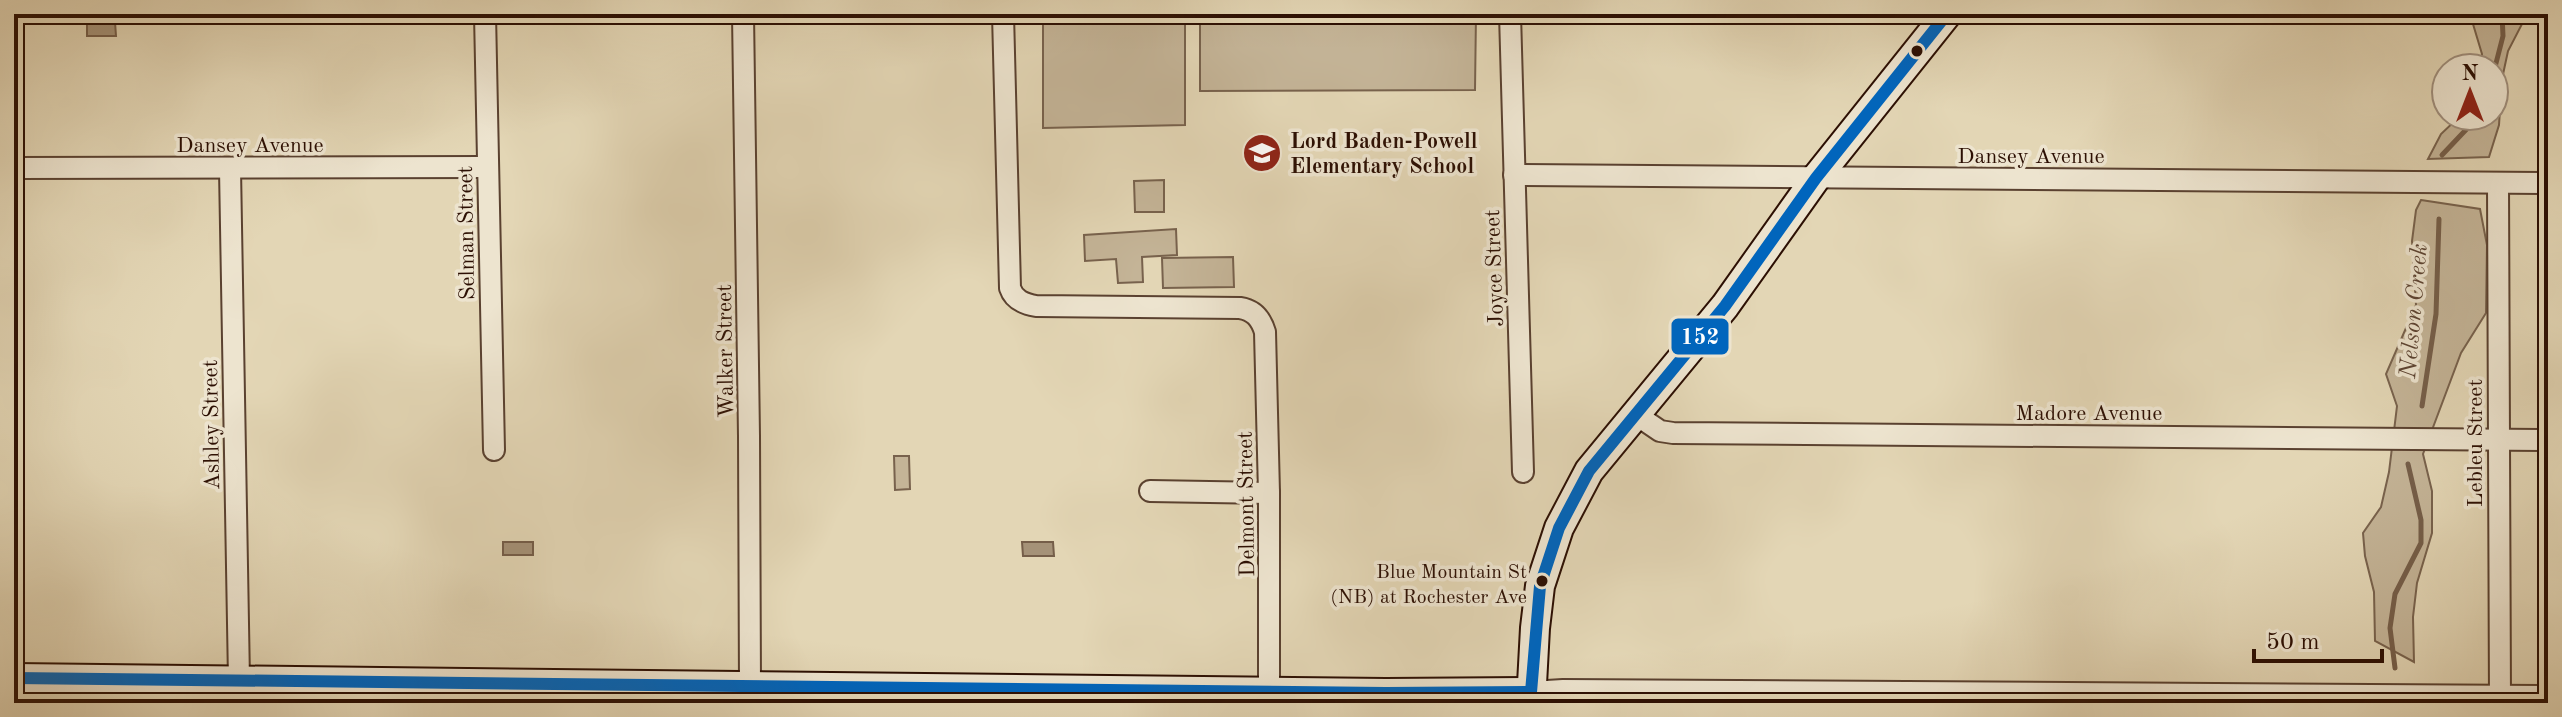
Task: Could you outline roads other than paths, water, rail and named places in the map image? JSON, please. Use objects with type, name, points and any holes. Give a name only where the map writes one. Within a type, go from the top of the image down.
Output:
[{"type":"street","name":"Selman Street","points":[[485,14],[494,450]]},
{"type":"street","name":"Walker Street","points":[[743,14],[750,452],[750,687]]},
{"type":"street","name":"Delmont Street","points":[[1003,14],[1010,288],[1018,300],[1036,306],[1248,309],[1257,317],[1265,332],[1269,692]]},
{"type":"street","name":"Joyce Street","points":[[1510,14],[1523,472]]},
{"type":"street","points":[[1531,698],[1540,586],[1550,551],[1589,471],[1725,306],[1816,178],[1947,14]]},
{"type":"street","name":"Dansey Avenue","points":[[14,168],[487,167]]},
{"type":"street","name":"Ashley Street","points":[[230,169],[239,680]]},
{"type":"street","name":"Dansey Avenue","points":[[1514,175],[2548,183]]},
{"type":"street","name":"Lebleu Street","points":[[2498,183],[2500,699]]},
{"type":"street","name":"Madore Avenue","points":[[1635,414],[1660,431],[1673,433],[2548,440]]},
{"type":"street","points":[[1150,491],[1269,493]]},
{"type":"street","points":[[14,678],[239,680],[631,694],[750,687],[1531,698],[1563,690],[2500,699],[2548,696]]},
{"type":"waterway","name":"Nelson Creek","points":[[2499,52],[2503,36],[2502,14]]},
{"type":"waterway","name":"Nelson Creek","points":[[2442,155],[2464,132]]},
{"type":"waterway","name":"Nelson Creek","points":[[2422,406],[2436,314],[2439,219]]},
{"type":"waterway","name":"Nelson Creek","points":[[2395,668],[2390,628],[2395,594],[2421,543],[2421,520],[2408,464]]},
{"type":"place","name":"Lord Baden-Powell Elementary School","points":[[1262,153]]},
{"type":"place","name":"Blue Mountain St (NB) at Rochester Ave","points":[[1542,581]]}]
